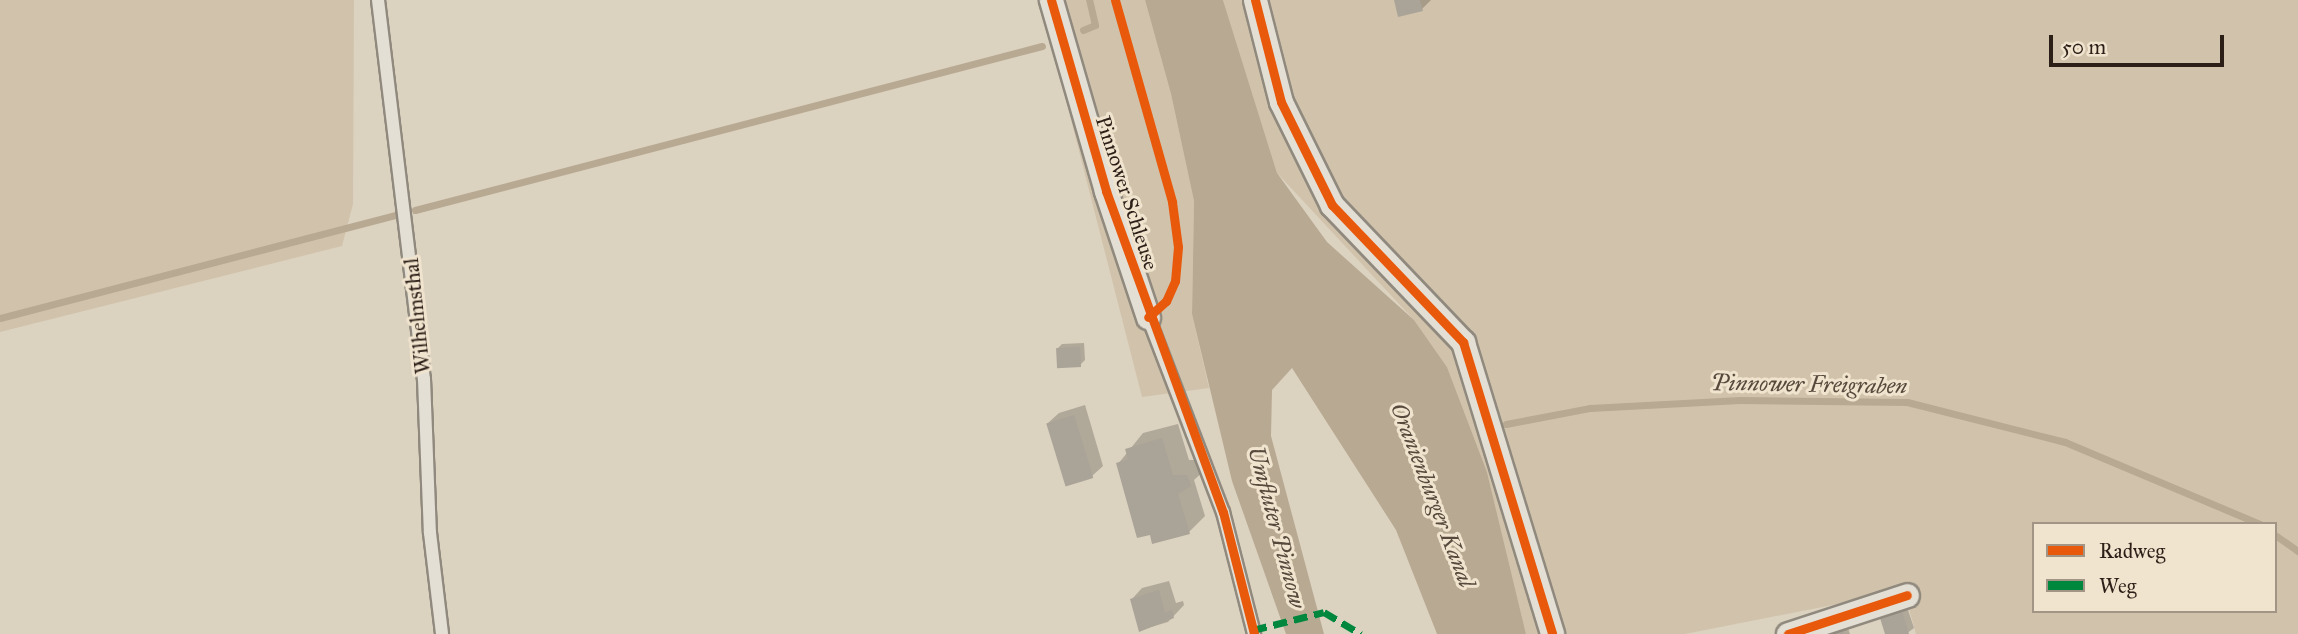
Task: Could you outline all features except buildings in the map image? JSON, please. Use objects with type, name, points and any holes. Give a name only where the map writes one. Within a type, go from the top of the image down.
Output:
[{"type":"street","name":"Pinnower Schleuse","points":[[1051,0],[1106,191],[1148,317]]},
{"type":"street","points":[[1255,0],[1280,102],[1332,205],[1463,342],[1552,634]]},
{"type":"street","points":[[1788,634],[1906,595]]},
{"type":"lane","name":"Wilhelmsthal","points":[[378,0],[424,379],[430,533],[442,634]]},
{"type":"lane","name":"Pinnower Schleuse","points":[[1148,317],[1223,512],[1254,634]]},
{"type":"shaded area","points":[[0,0],[354,0],[353,204],[342,246],[0,332]]},
{"type":"shaded area","points":[[1050,0],[1145,0],[1171,94],[1194,201],[1192,314],[1209,388],[1142,397],[1058,69]]},
{"type":"shaded area","points":[[1223,0],[2298,0],[2298,634],[1916,634],[1904,591],[1685,634],[1526,634],[1487,472],[1447,367],[1414,320],[1277,173]]},
{"type":"water","points":[[1145,0],[1223,0],[1277,173],[1327,242],[1414,320],[1447,367],[1487,472],[1526,634],[1437,634],[1396,530],[1292,368],[1272,390],[1271,436],[1324,634],[1286,634],[1232,481],[1192,314],[1194,201],[1171,94]]},
{"type":"waterway","points":[[1083,30],[1095,25],[1089,0]]},
{"type":"waterway","points":[[415,210],[1042,46]]},
{"type":"waterway","points":[[0,318],[396,215]]},
{"type":"waterway","name":"Pinnower Freigraben","points":[[1506,424],[1590,408],[1740,400],[1907,402],[2065,442],[2255,522]]},
{"type":"waterway","name":"Pinnower Freigraben","points":[[2277,536],[2298,551]]},
{"type":"marked path","points":[[1253,630],[1324,612],[1361,634]]},
{"type":"cycle path","points":[[1051,0],[1106,191],[1223,512],[1254,634]]},
{"type":"cycle path","points":[[1115,0],[1172,202],[1178,247],[1175,281],[1166,301],[1148,317]]},
{"type":"cycle path","points":[[1255,0],[1281,102],[1332,205],[1463,342],[1552,634]]},
{"type":"cycle path","points":[[1788,634],[1907,595]]},
{"type":"water label","name":"Oranienburger Kanal","points":[[1433,495]]},
{"type":"water label","name":"Umfluter Pinnow","points":[[1277,527]]}]
